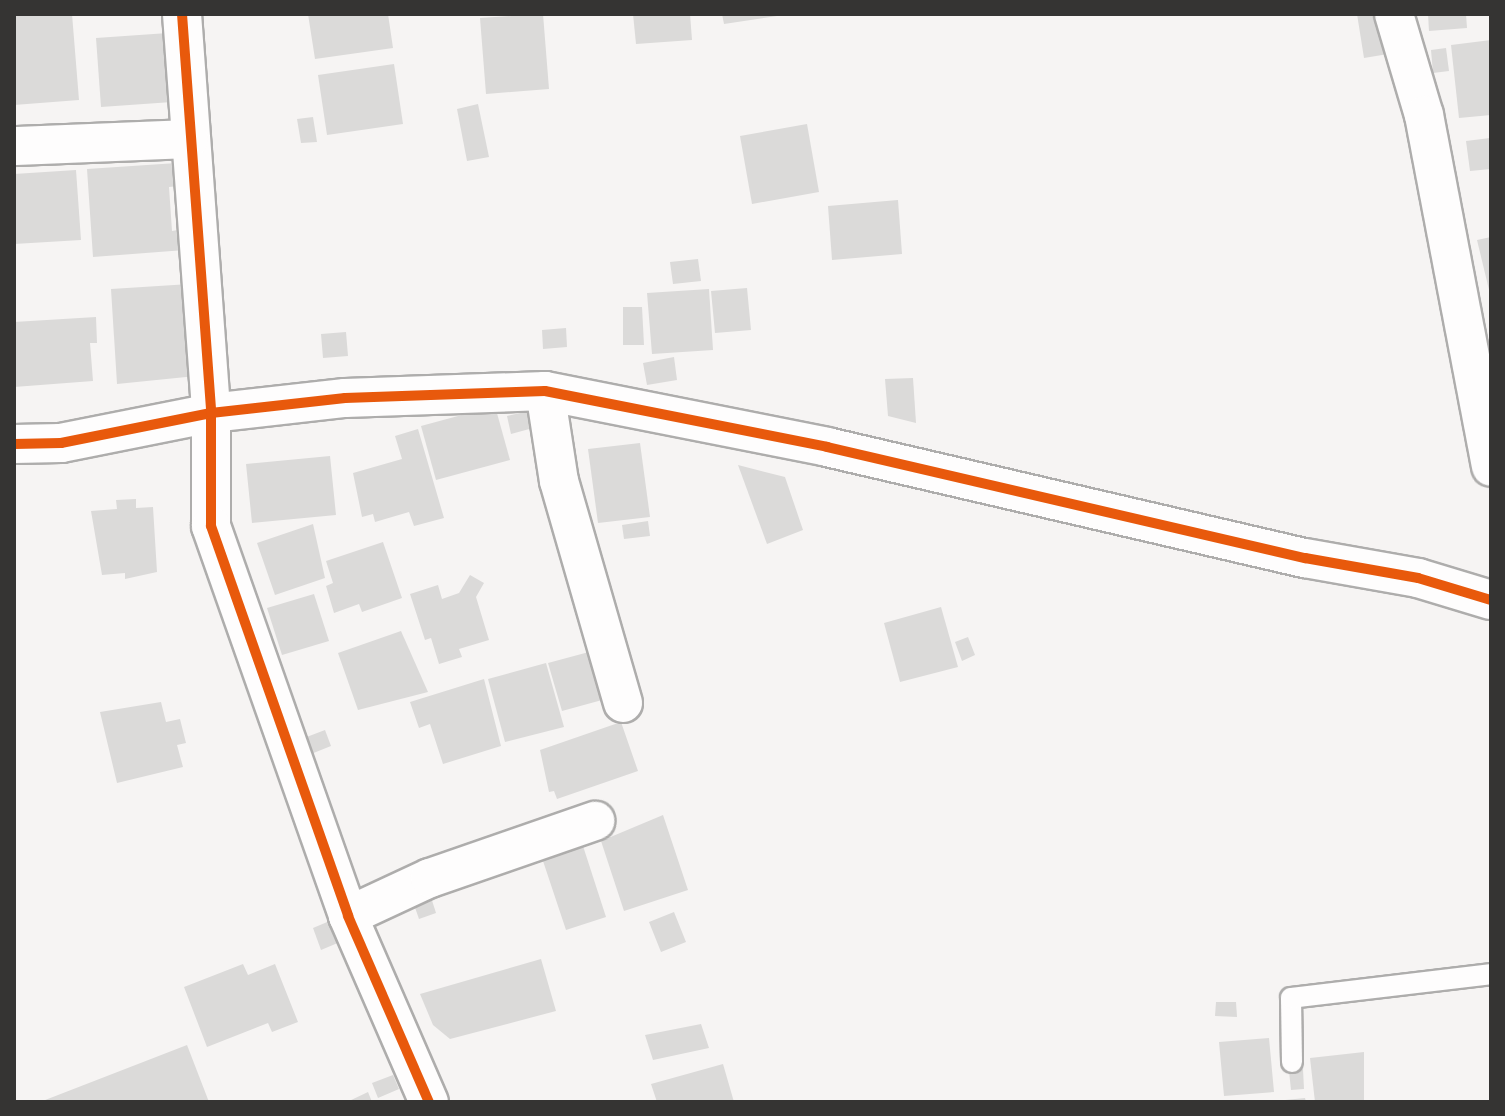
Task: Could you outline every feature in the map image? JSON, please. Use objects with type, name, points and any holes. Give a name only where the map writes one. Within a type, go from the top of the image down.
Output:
[{"type":"street","points":[[182,14],[211,413],[211,526],[348,916],[429,1102]]},
{"type":"street","points":[[1394,14],[1424,115],[1480,354],[1491,467]]},
{"type":"street","points":[[14,146],[189,139]]},
{"type":"street","points":[[545,391],[559,481],[623,703]]},
{"type":"street","points":[[14,444],[61,443],[211,413],[345,398],[545,391],[842,450],[1290,554],[1418,578],[1491,600]]},
{"type":"street","points":[[348,916],[430,878],[595,821]]},
{"type":"lane","points":[[1292,1062],[1291,998],[1491,974]]},
{"type":"building","points":[[14,14],[72,14],[79,100],[14,105]]},
{"type":"building","points":[[308,14],[388,14],[393,48],[315,59]]},
{"type":"building","points":[[543,14],[549,89],[486,94],[480,18]]},
{"type":"building","points":[[633,14],[690,14],[692,40],[636,44]]},
{"type":"building","points":[[722,14],[777,14],[777,16],[724,24]]},
{"type":"building","points":[[1357,14],[1381,14],[1388,54],[1364,58]]},
{"type":"building","points":[[1428,14],[1466,14],[1467,28],[1429,31]]},
{"type":"building","points":[[168,33],[172,102],[101,107],[96,38]]},
{"type":"building","points":[[1491,40],[1491,115],[1459,118],[1451,45]]},
{"type":"building","points":[[1446,48],[1449,71],[1433,73],[1431,50]]},
{"type":"building","points":[[394,64],[403,124],[327,135],[318,75]]},
{"type":"building","points":[[478,104],[489,157],[467,161],[457,109]]},
{"type":"building","points":[[313,117],[317,142],[301,143],[297,119]]},
{"type":"building","points":[[807,124],[819,192],[752,204],[740,136]]},
{"type":"building","points":[[1490,138],[1491,169],[1470,171],[1466,141]]},
{"type":"building","points":[[177,163],[179,186],[169,187],[172,231],[183,229],[185,250],[93,257],[87,169]]},
{"type":"building","points":[[76,170],[81,240],[14,244],[14,174]]},
{"type":"building","points":[[898,200],[902,254],[832,260],[828,206]]},
{"type":"building","points":[[1491,237],[1491,294],[1490,294],[1477,240]]},
{"type":"building","points":[[698,259],[701,281],[673,284],[670,262]]},
{"type":"building","points":[[190,284],[196,376],[117,384],[111,289]]},
{"type":"building","points":[[747,288],[751,330],[715,333],[711,291]]},
{"type":"building","points":[[709,289],[713,350],[652,354],[647,293]]},
{"type":"building","points":[[623,307],[642,307],[644,345],[623,345]]},
{"type":"building","points":[[96,317],[97,343],[90,343],[93,381],[14,387],[14,322]]},
{"type":"building","points":[[566,328],[567,347],[543,349],[542,330]]},
{"type":"building","points":[[346,332],[348,356],[323,358],[321,334]]},
{"type":"building","points":[[674,357],[677,380],[647,385],[643,363]]},
{"type":"building","points":[[913,378],[916,423],[888,416],[885,379]]},
{"type":"building","points":[[495,406],[510,460],[436,480],[421,426]]},
{"type":"building","points":[[529,411],[533,428],[511,434],[507,416]]},
{"type":"building","points":[[418,429],[444,518],[414,526],[409,512],[375,522],[373,514],[362,517],[353,473],[402,459],[395,436]]},
{"type":"building","points":[[640,443],[650,517],[598,523],[588,449]]},
{"type":"building","points":[[330,456],[336,515],[252,523],[246,464]]},
{"type":"building","points":[[738,465],[785,477],[803,530],[767,544]]},
{"type":"building","points":[[136,499],[136,508],[153,507],[157,572],[125,579],[125,573],[102,575],[91,511],[117,509],[116,500]]},
{"type":"building","points":[[648,521],[650,536],[624,539],[622,525]]},
{"type":"building","points":[[313,524],[325,578],[275,595],[257,543]]},
{"type":"building","points":[[383,542],[402,598],[362,612],[359,604],[334,613],[326,586],[333,583],[326,561]]},
{"type":"building","points":[[470,575],[484,583],[476,597],[489,640],[459,649],[462,657],[439,664],[431,638],[425,640],[410,594],[438,585],[442,599],[459,593]]},
{"type":"building","points":[[314,594],[329,641],[282,655],[267,608]]},
{"type":"building","points":[[941,607],[958,667],[900,682],[884,623]]},
{"type":"building","points":[[401,631],[428,692],[358,710],[338,653]]},
{"type":"building","points":[[968,637],[975,655],[962,661],[955,642]]},
{"type":"building","points":[[600,649],[613,697],[562,711],[548,663]]},
{"type":"building","points":[[546,663],[564,727],[505,742],[488,679]]},
{"type":"building","points":[[484,679],[501,746],[443,764],[430,724],[419,728],[410,702]]},
{"type":"building","points":[[161,702],[166,722],[180,719],[186,743],[177,745],[183,767],[117,783],[100,712]]},
{"type":"building","points":[[621,722],[638,771],[557,799],[554,791],[549,792],[540,750]]},
{"type":"building","points":[[325,730],[331,746],[311,754],[304,738]]},
{"type":"building","points":[[663,815],[688,890],[624,911],[601,841]]},
{"type":"building","points":[[583,846],[606,917],[566,930],[542,858]]},
{"type":"building","points":[[429,891],[436,913],[419,919],[411,896]]},
{"type":"building","points":[[674,912],[686,942],[661,952],[649,922]]},
{"type":"building","points":[[332,920],[340,942],[321,950],[313,928]]},
{"type":"building","points":[[541,959],[556,1011],[450,1039],[433,1025],[420,994]]},
{"type":"building","points":[[243,964],[248,975],[275,964],[298,1022],[272,1032],[268,1023],[207,1047],[184,987]]},
{"type":"building","points":[[1216,1002],[1236,1002],[1237,1017],[1215,1016]]},
{"type":"building","points":[[701,1024],[709,1048],[653,1060],[645,1035]]},
{"type":"building","points":[[1269,1038],[1274,1092],[1224,1096],[1219,1042]]},
{"type":"building","points":[[187,1045],[209,1102],[40,1102]]},
{"type":"building","points":[[1364,1052],[1364,1102],[1315,1102],[1310,1058]]},
{"type":"building","points":[[723,1064],[734,1102],[657,1102],[651,1084]]},
{"type":"building","points":[[1303,1069],[1304,1089],[1291,1090],[1289,1071]]},
{"type":"building","points":[[393,1075],[399,1089],[378,1098],[372,1083]]},
{"type":"building","points":[[368,1092],[372,1102],[347,1102]]},
{"type":"building","points":[[1305,1098],[1306,1102],[1285,1102],[1285,1100]]},
{"type":"cycle path","points":[[182,14],[211,413],[211,526],[348,916],[429,1102]]},
{"type":"cycle path","points":[[14,444],[61,443],[211,413],[345,398],[545,391],[827,447],[1305,558],[1418,578],[1491,600]]}]
